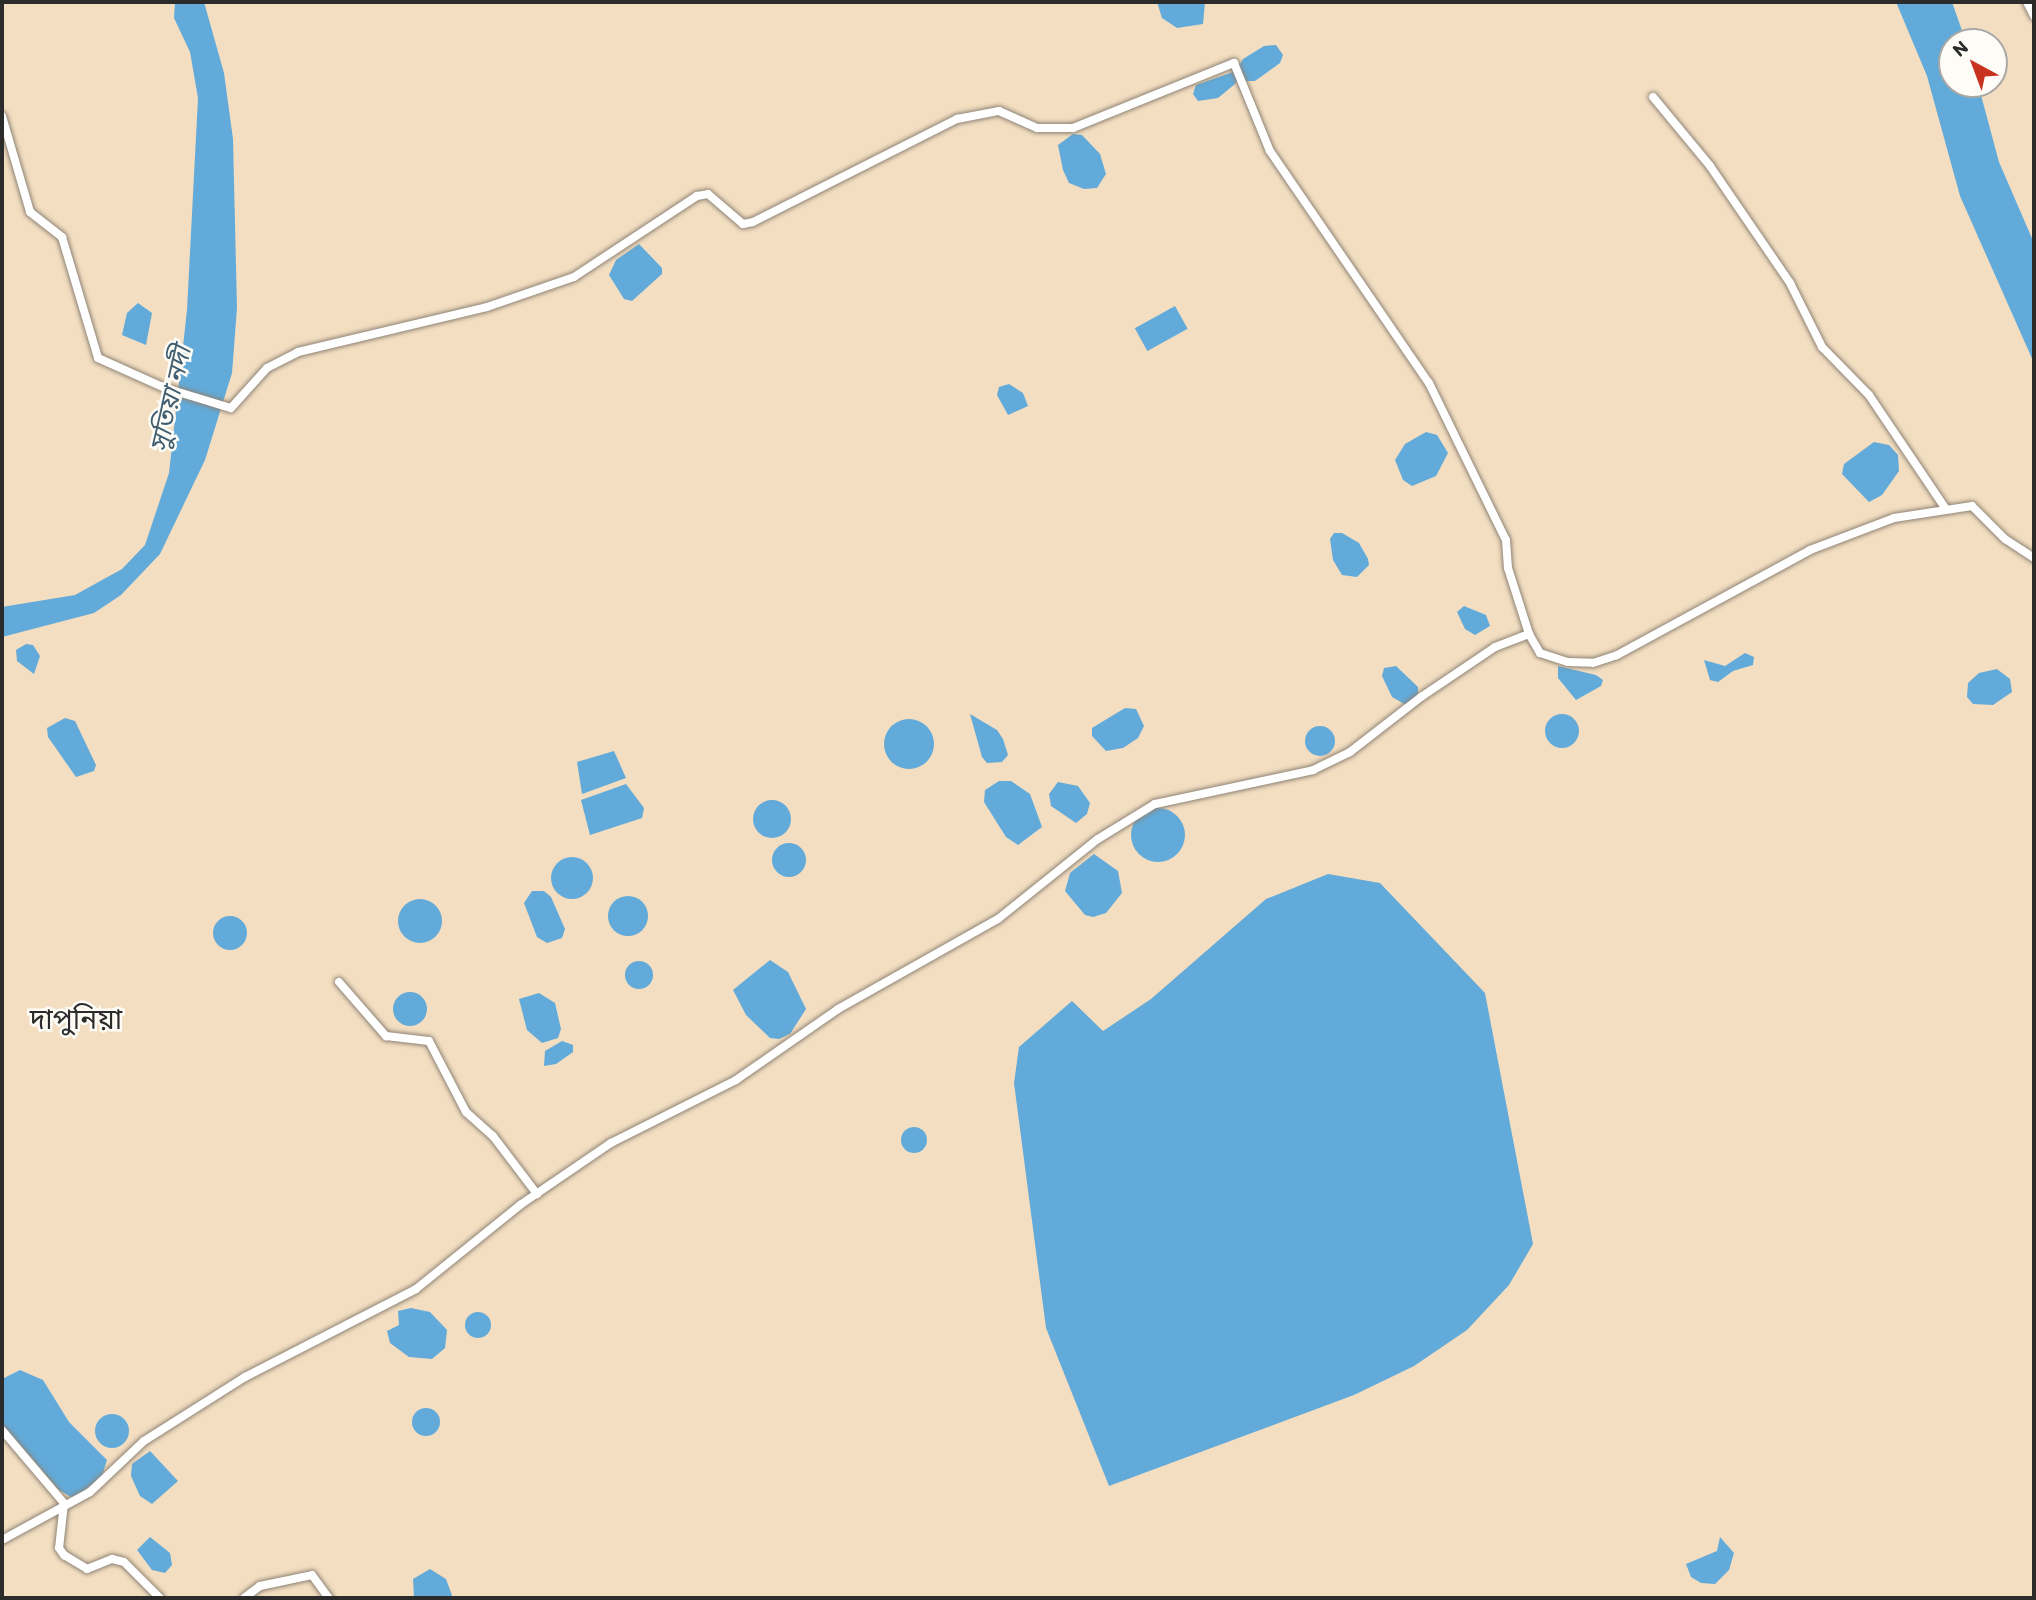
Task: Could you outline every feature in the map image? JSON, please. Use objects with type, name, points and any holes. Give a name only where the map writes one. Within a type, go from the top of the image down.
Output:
[{"type":"street","points":[[2027,2],[2034,16]]},
{"type":"street","points":[[2,116],[30,212],[62,237],[98,358],[165,388],[231,408],[267,368],[298,352],[487,307],[574,277],[697,196],[708,194],[743,224],[753,222],[957,119],[999,111],[1037,128],[1073,128],[1234,63],[1270,151],[1321,220],[1357,282],[1398,334],[1429,383],[1506,540],[1508,568],[1529,634],[1541,653],[1550,658],[1593,663],[1656,636],[1810,550],[1894,518],[1972,506],[2005,539],[2034,558]]},
{"type":"street","points":[[1653,97],[1710,166],[1790,283],[1822,347],[1869,395],[1946,509]]},
{"type":"street","points":[[2,1540],[64,1503],[90,1492],[144,1441],[245,1377],[415,1289],[537,1194],[611,1143],[736,1080],[838,1009],[998,919],[1129,817],[1188,793],[1314,770],[1350,752],[1420,697],[1495,647],[1529,634]]},
{"type":"street","points":[[339,982],[386,1036],[429,1041],[466,1112],[493,1136],[537,1194]]},
{"type":"street","points":[[2,1430],[64,1503],[59,1548],[64,1555],[87,1569],[112,1559],[124,1562],[160,1598]]},
{"type":"street","points":[[244,1598],[260,1586],[312,1575],[329,1598]]},
{"type":"water","points":[[175,2],[204,2],[224,73],[233,139],[237,308],[232,373],[205,460],[160,554],[121,595],[94,613],[2,637],[2,607],[75,595],[122,569],[145,545],[169,473],[187,310],[198,98],[190,52],[174,18]]},
{"type":"water","points":[[1157,2],[1205,2],[1203,24],[1177,28],[1162,18]]},
{"type":"water","points":[[1896,2],[1952,2],[1961,28],[1938,28],[1938,98],[1982,98],[1999,162],[2034,243],[2034,363],[1960,196],[1927,76]]},
{"type":"water","points":[[1276,45],[1283,55],[1280,63],[1255,81],[1244,81],[1239,66],[1243,59],[1264,46]]},
{"type":"water","points":[[1233,72],[1238,79],[1218,98],[1198,101],[1193,94],[1196,85]]},
{"type":"water","points":[[1073,134],[1082,135],[1100,154],[1106,174],[1097,188],[1084,189],[1069,183],[1063,170],[1058,145]]},
{"type":"water","points":[[639,244],[662,268],[662,274],[632,301],[624,299],[609,275],[616,260]]},
{"type":"water","points":[[138,303],[152,313],[146,345],[122,335],[127,313]]},
{"type":"water","points":[[1175,306],[1188,329],[1147,351],[1135,328]]},
{"type":"water","points":[[1009,384],[1023,393],[1028,406],[1008,415],[997,395],[999,387]]},
{"type":"water","points":[[1426,432],[1437,435],[1448,453],[1436,476],[1412,486],[1403,480],[1395,460],[1405,444]]},
{"type":"water","points":[[1874,442],[1889,445],[1898,455],[1899,471],[1882,495],[1869,502],[1842,474],[1844,464]]},
{"type":"water","points":[[1334,533],[1342,533],[1359,543],[1368,559],[1369,565],[1357,577],[1342,575],[1333,560],[1330,539]]},
{"type":"water","points":[[1464,606],[1486,615],[1490,626],[1475,635],[1465,629],[1457,612]]},
{"type":"water","points":[[26,644],[33,645],[40,656],[34,674],[17,661],[16,650]]},
{"type":"water","points":[[1745,653],[1754,657],[1753,665],[1733,671],[1718,682],[1710,680],[1704,660],[1725,666]]},
{"type":"water","points":[[1396,666],[1418,687],[1418,694],[1406,705],[1392,697],[1382,676],[1384,668]]},
{"type":"water","points":[[1558,666],[1596,675],[1603,680],[1601,686],[1576,700],[1558,678]]},
{"type":"water","points":[[1997,669],[2010,679],[2012,692],[1993,705],[1973,704],[1967,697],[1968,683],[1979,673]]},
{"type":"water","points":[[1125,708],[1136,709],[1144,726],[1138,738],[1123,748],[1106,751],[1092,736],[1092,728]]},
{"type":"water","points":[[970,714],[997,730],[1003,739],[1008,755],[1002,762],[987,763],[982,757]]},
{"type":"water","points":[[1562,714],[1574,719],[1579,731],[1574,743],[1562,748],[1550,743],[1545,731],[1550,719]]},
{"type":"water","points":[[65,718],[75,721],[96,765],[94,771],[76,777],[48,737],[47,728]]},
{"type":"water","points":[[909,719],[927,726],[934,744],[927,762],[909,769],[891,762],[884,744],[891,726]]},
{"type":"water","points":[[1320,726],[1331,730],[1335,741],[1331,752],[1320,756],[1309,752],[1305,741],[1309,730]]},
{"type":"water","points":[[614,751],[626,778],[582,794],[577,762]]},
{"type":"water","points":[[999,781],[1011,781],[1030,794],[1042,827],[1018,845],[1006,837],[984,802],[985,790]]},
{"type":"water","points":[[1058,782],[1078,786],[1090,803],[1087,814],[1076,823],[1051,806],[1049,794]]},
{"type":"water","points":[[626,784],[644,808],[642,818],[590,835],[581,800]]},
{"type":"water","points":[[772,800],[786,805],[791,819],[786,833],[772,838],[758,833],[753,819],[758,805]]},
{"type":"water","points":[[1158,808],[1177,816],[1185,835],[1177,854],[1158,862],[1139,854],[1131,835],[1139,816]]},
{"type":"water","points":[[789,843],[801,848],[806,860],[801,872],[789,877],[777,872],[772,860],[777,848]]},
{"type":"water","points":[[1094,854],[1118,871],[1122,893],[1106,913],[1093,917],[1085,915],[1065,891],[1070,873]]},
{"type":"water","points":[[572,857],[587,863],[593,878],[587,893],[572,899],[557,893],[551,878],[557,863]]},
{"type":"water","points":[[1328,874],[1380,883],[1485,993],[1533,1244],[1509,1285],[1467,1330],[1414,1366],[1354,1395],[1109,1486],[1046,1328],[1014,1083],[1019,1047],[1072,1001],[1103,1031],[1151,999],[1266,899]]},
{"type":"water","points":[[532,891],[544,891],[551,897],[565,929],[562,938],[547,943],[537,937],[524,903]]},
{"type":"water","points":[[628,896],[636,897],[642,902],[647,908],[647,924],[642,930],[636,935],[628,936],[620,935],[614,930],[609,924],[608,916],[609,908],[614,902],[620,897]]},
{"type":"water","points":[[420,899],[436,905],[442,921],[436,937],[420,943],[404,937],[398,921],[404,905]]},
{"type":"water","points":[[230,916],[242,921],[247,933],[242,945],[230,950],[218,945],[213,933],[218,921]]},
{"type":"water","points":[[770,960],[788,972],[806,1009],[790,1034],[779,1039],[770,1038],[746,1015],[733,990]]},
{"type":"water","points":[[639,961],[649,965],[653,975],[649,985],[639,989],[629,985],[625,975],[629,965]]},
{"type":"water","points":[[410,992],[422,997],[427,1009],[422,1021],[410,1026],[398,1021],[393,1009],[398,997]]},
{"type":"water","points":[[539,993],[555,1003],[561,1029],[558,1038],[542,1043],[527,1030],[519,999]]},
{"type":"water","points":[[562,1041],[573,1045],[573,1052],[556,1064],[544,1066],[545,1051]]},
{"type":"water","points":[[914,1127],[924,1130],[927,1140],[924,1150],[914,1153],[904,1150],[901,1140],[904,1130]]},
{"type":"water","points":[[411,1308],[430,1312],[447,1330],[445,1348],[432,1359],[409,1357],[390,1343],[387,1331],[399,1325],[398,1311]]},
{"type":"water","points":[[478,1312],[487,1316],[491,1325],[487,1334],[478,1338],[469,1334],[465,1325],[469,1316]]},
{"type":"water","points":[[20,1370],[43,1380],[69,1422],[107,1460],[102,1476],[79,1495],[71,1497],[59,1490],[2,1424],[2,1379]]},
{"type":"water","points":[[426,1408],[436,1412],[440,1422],[436,1432],[426,1436],[416,1432],[412,1422],[416,1412]]},
{"type":"water","points":[[112,1414],[124,1419],[129,1431],[124,1443],[112,1448],[100,1443],[95,1431],[100,1419]]},
{"type":"water","points":[[150,1451],[178,1481],[152,1504],[140,1496],[131,1476],[132,1464]]},
{"type":"water","points":[[150,1537],[170,1553],[172,1565],[165,1573],[152,1570],[137,1550]]},
{"type":"water","points":[[1720,1537],[1734,1553],[1729,1570],[1715,1584],[1701,1583],[1691,1577],[1686,1564],[1717,1551]]},
{"type":"water","points":[[430,1569],[446,1579],[453,1598],[414,1598],[413,1579]]},
{"type":"district","name":"দাপুনিয়া","points":[[76,1019]]},
{"type":"water label","name":"সুতিয়া নদী","points":[[171,399]]}]
